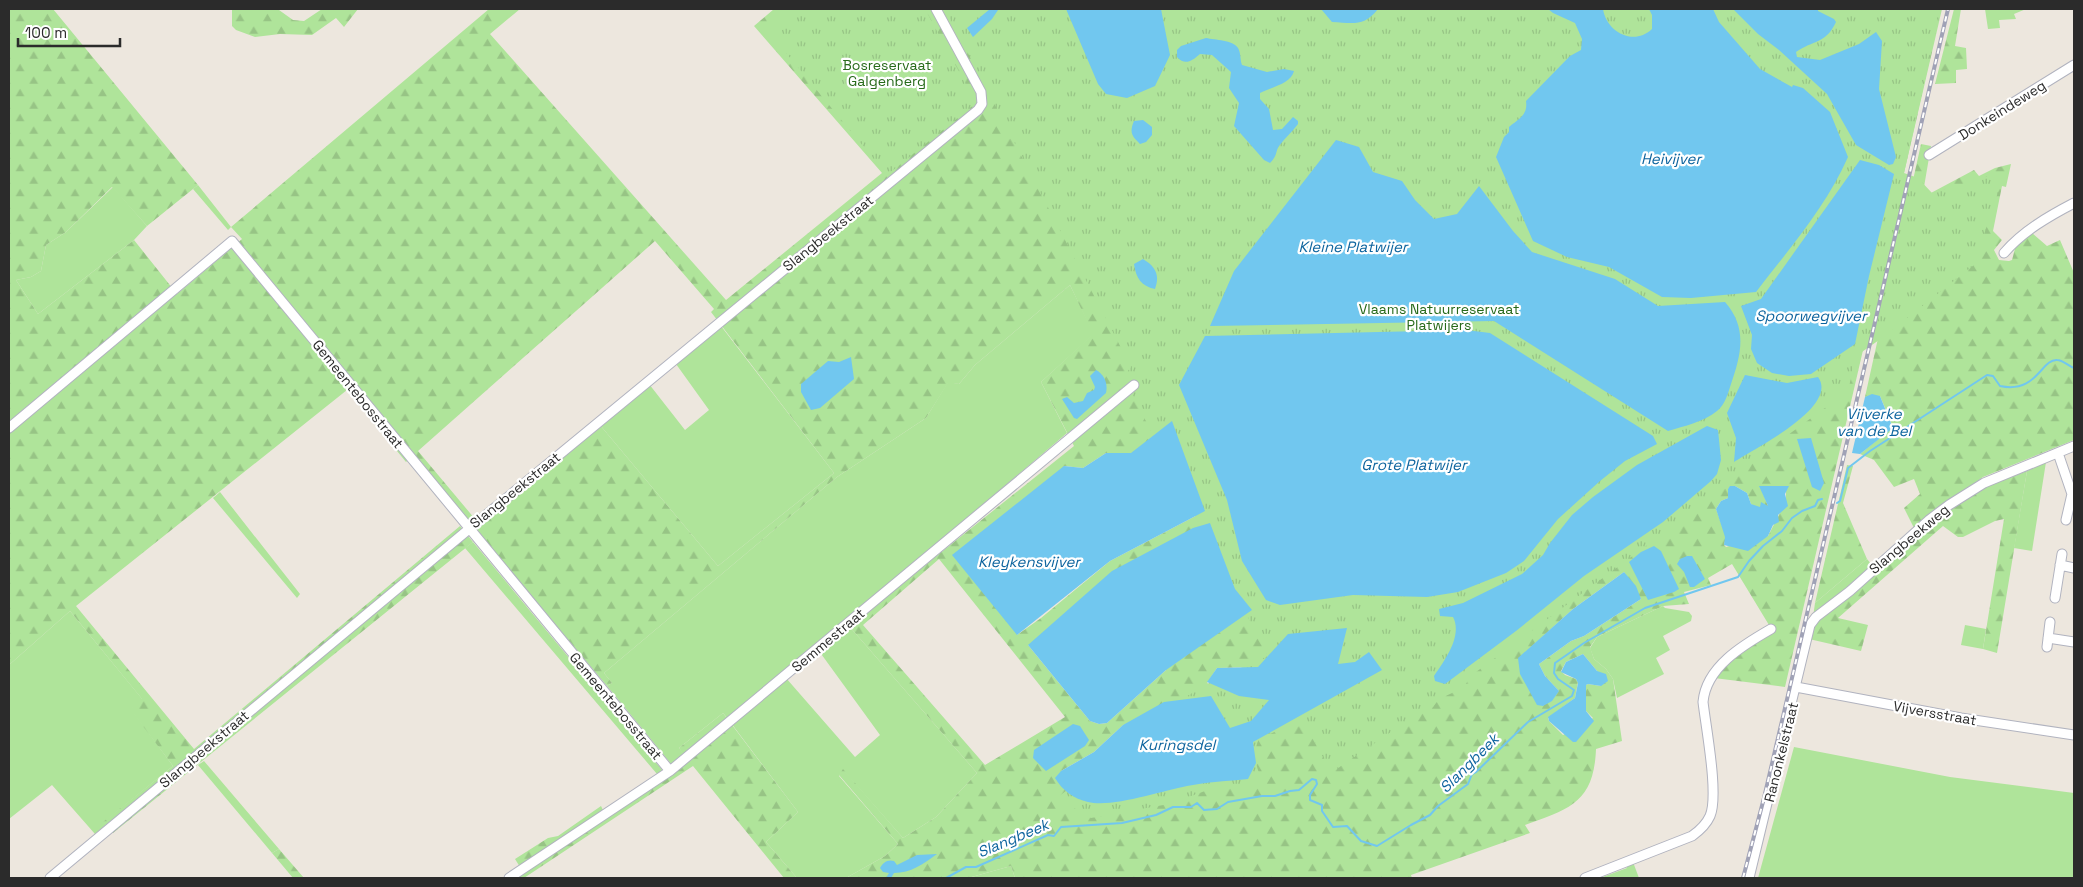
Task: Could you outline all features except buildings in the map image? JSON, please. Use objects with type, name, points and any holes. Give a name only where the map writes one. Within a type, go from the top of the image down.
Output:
[{"type":"street","name":"Slangbeekstraat","points":[[50,878],[469,528],[962,123],[982,104],[981,92],[936,9]]},
{"type":"street","name":"Donkeindeweg","points":[[1929,155],[2074,65]]},
{"type":"street","points":[[2004,252],[2013,242],[2032,228],[2074,203]]},
{"type":"street","name":"Gemeentebosstraat","points":[[9,428],[232,240],[670,772]]},
{"type":"street","name":"Semmestraat","points":[[509,878],[670,772],[1134,385]]},
{"type":"street","name":"Slangbeekweg","points":[[1810,625],[1816,617],[1850,591],[1929,520],[1949,505],[1984,483],[2074,446]]},
{"type":"street","points":[[2058,453],[2073,494],[2066,520]]},
{"type":"street","points":[[2055,598],[2062,554]]},
{"type":"street","points":[[2060,565],[2074,568]]},
{"type":"street","points":[[2050,622],[2047,642],[2074,642]]},
{"type":"street","name":"Ranonkelstraat","points":[[1749,878],[1810,625]]},
{"type":"street","points":[[1585,878],[1692,836],[1706,823],[1710,816],[1714,799],[1703,702],[1704,692],[1709,678],[1715,671],[1749,641],[1771,629]]},
{"type":"street","name":"Vijversstraat","points":[[1796,687],[1961,718],[2074,735]]},
{"type":"green space","points":[[9,9],[53,9],[198,185],[147,226],[112,187],[66,232],[46,245],[41,271],[31,277],[16,280],[38,314],[134,240],[177,294],[242,239],[231,227],[489,9],[520,9],[490,34],[726,300],[882,173],[754,26],[774,9],[1942,9],[1785,687],[1714,678],[1747,647],[1772,630],[1732,564],[1708,578],[1711,585],[1684,592],[1689,604],[1663,606],[1597,637],[1590,647],[1594,659],[1606,669],[1613,679],[1622,741],[1596,749],[1590,781],[1585,792],[1577,801],[1555,814],[1525,825],[1530,833],[1411,875],[1412,878],[1015,878],[1011,866],[968,878],[846,878],[885,856],[898,844],[839,775],[843,769],[903,838],[936,817],[977,773],[849,626],[1074,446],[1041,382],[1093,334],[1070,285],[975,365],[959,384],[948,383],[926,418],[837,477],[604,673],[612,683],[607,686],[474,528],[600,425],[718,566],[834,473],[711,312],[714,309],[655,241],[418,451],[475,519],[469,523],[412,456],[406,462],[347,390],[76,606],[194,749],[460,526],[473,542],[113,833],[103,822],[173,766],[130,709],[142,699],[70,611],[9,665]],"holes":[[[1106,453],[1131,453],[1205,511],[1110,561],[1041,618],[1017,635],[1064,466],[1083,468]],[[1735,486],[1747,493],[1751,504],[1757,508],[1768,506],[1760,486],[1786,490],[1786,501],[1768,536],[1726,547],[1724,545],[1726,537],[1716,509],[1721,501],[1728,498],[1728,489]],[[939,559],[1065,717],[985,765],[863,625]],[[1624,572],[1641,599],[1584,636],[1571,641],[1539,664],[1545,676],[1559,691],[1519,658],[1573,609]],[[1028,645],[1166,670],[1107,723],[1099,724],[1090,721]],[[1583,654],[1597,671],[1601,686],[1586,685],[1586,711],[1593,718],[1563,735],[1548,718],[1575,698],[1578,682],[1561,671],[1566,662]],[[1259,667],[1253,742],[1061,771],[1094,752],[1123,725],[1239,696],[1207,683],[1217,668]]]},
{"type":"green space","points":[[232,9],[279,10],[293,20],[304,21],[322,9],[358,9],[344,27],[336,18],[312,35],[280,34],[255,37],[236,30],[232,26]]},
{"type":"green space","name":"Bosreservaat Galgenberg","points":[[789,9],[925,9],[976,103],[887,175],[767,30]]},
{"type":"green space","name":"Vlaams Natuurreservaat Platwijers","points":[[945,9],[1941,9],[1904,173],[1918,178],[1932,193],[1999,173],[1999,189],[1974,265],[1882,338],[1856,356],[1848,391],[1758,457],[1658,537],[1472,675],[1463,688],[1439,699],[1433,707],[1416,715],[1331,773],[1303,719],[1259,739],[1256,748],[1256,759],[1262,778],[1256,785],[1219,786],[1169,804],[1091,818],[1057,798],[1072,786],[1123,725],[1168,707],[1220,677],[1268,656],[1123,377],[1131,367]]},
{"type":"green space","points":[[1954,9],[1961,9],[1955,46],[1966,48],[1967,69],[1956,70],[1956,83],[1935,84]]},
{"type":"green space","points":[[1985,9],[2026,9],[2014,14],[2016,19],[1999,20],[2000,28],[1988,29]]},
{"type":"green space","points":[[1921,144],[1931,146],[1924,187],[1929,194],[1974,170],[1979,176],[1995,168],[2011,164],[2006,187],[2002,186],[1993,231],[2002,240],[1994,250],[1999,260],[2012,260],[2016,245],[2032,233],[2047,246],[2060,240],[2074,273],[2074,440],[1983,477],[1914,528],[1904,508],[1920,494],[1914,479],[1894,487],[1874,460],[1860,454],[1893,427],[1880,396],[1865,397]]},
{"type":"green space","points":[[198,185],[231,227],[228,230],[193,189]]},
{"type":"green space","points":[[113,187],[147,226],[134,240],[38,314],[16,280],[31,277],[41,271],[46,245],[66,232]]},
{"type":"green space","points":[[1070,285],[1094,334],[1041,382],[1067,433],[728,719],[723,713],[679,748],[685,755],[672,765],[607,686],[612,683],[604,673],[837,477],[926,418],[948,382],[959,384],[975,365]]},
{"type":"green space","points":[[721,326],[834,473],[718,566],[600,425],[649,384],[685,430],[709,410],[676,364]]},
{"type":"green space","points":[[2046,462],[2032,551],[2014,548],[2027,471]]},
{"type":"green space","points":[[1847,465],[1853,466],[1843,503],[1867,559],[1815,603]]},
{"type":"green space","points":[[2027,471],[1997,653],[1983,649],[2004,519],[1995,521],[1963,537],[1958,537],[1943,526],[1838,618],[1868,625],[1861,651],[1809,639],[1813,627],[1830,608],[1952,509],[1985,487]]},
{"type":"green space","points":[[220,492],[300,594],[297,598],[213,498]]},
{"type":"green space","points":[[473,542],[663,771],[657,774],[465,548]]},
{"type":"green space","points":[[1867,559],[1872,565],[1813,617],[1815,603]]},
{"type":"green space","points":[[1663,606],[1689,612],[1692,616],[1691,621],[1663,636],[1670,650],[1656,658],[1664,674],[1617,698],[1613,679],[1606,669],[1594,659],[1590,648],[1597,637]]},
{"type":"green space","points":[[70,611],[143,700],[131,709],[173,766],[104,822],[106,825],[95,834],[52,785],[9,819],[9,665]]},
{"type":"green space","points":[[1965,625],[1986,629],[1983,649],[1961,645]]},
{"type":"green space","points":[[849,626],[977,773],[936,817],[903,838],[843,770],[839,776],[898,844],[885,856],[846,878],[797,878],[766,842],[798,812],[731,723],[786,678],[855,757],[880,735],[819,651]]},
{"type":"green space","points":[[723,713],[798,812],[766,842],[797,878],[784,878],[693,766],[524,878],[504,878],[520,867],[515,859],[548,838],[558,836],[601,806],[604,812],[684,755],[679,748]]},
{"type":"green space","points":[[1794,747],[1950,777],[2074,793],[2074,878],[1758,878]]},
{"type":"green space","points":[[204,761],[279,849],[272,853],[198,765]]},
{"type":"green space","points":[[279,849],[304,878],[293,878],[272,853]]},
{"type":"green space","points":[[1633,862],[1639,878],[1600,878],[1627,868],[1625,865]]},
{"type":"green space","points":[[1011,866],[1015,878],[968,878]]},
{"type":"water","points":[[990,9],[1003,9],[998,10],[992,19],[973,37],[967,28]]},
{"type":"water","points":[[1066,9],[1161,9],[1170,55],[1155,86],[1127,98],[1106,94],[1098,84]]},
{"type":"water","points":[[1321,9],[1378,9],[1368,19],[1352,23],[1332,22]]},
{"type":"water","name":"Heivijver","points":[[1548,9],[1603,9],[1609,24],[1615,30],[1622,34],[1637,37],[1652,29],[1652,15],[1649,9],[1713,9],[1719,22],[1760,69],[1792,87],[1793,85],[1803,88],[1830,112],[1848,157],[1818,210],[1756,292],[1691,298],[1662,297],[1609,267],[1567,257],[1533,241],[1496,157],[1504,137],[1509,132],[1509,127],[1526,110],[1526,101],[1570,56],[1581,50],[1582,39],[1575,23]]},
{"type":"water","points":[[1733,9],[1818,9],[1818,11],[1834,19],[1836,22],[1828,34],[1819,41],[1796,52],[1797,57],[1820,60],[1859,44],[1876,32],[1882,41],[1879,89],[1896,157],[1893,164],[1889,165],[1856,145],[1827,94],[1779,50],[1758,34]]},
{"type":"water","points":[[1206,38],[1236,45],[1242,65],[1267,72],[1284,69],[1294,71],[1285,82],[1260,93],[1260,99],[1269,109],[1273,130],[1282,129],[1293,117],[1298,121],[1298,124],[1279,146],[1270,163],[1264,160],[1234,126],[1239,103],[1229,88],[1231,72],[1212,55],[1200,54],[1186,62],[1177,57],[1177,50],[1181,46]]},
{"type":"water","points":[[1143,120],[1152,127],[1152,135],[1146,142],[1140,144],[1133,136],[1132,129],[1134,121]]},
{"type":"water","name":"Kleine Platwijer","points":[[1336,140],[1359,147],[1373,172],[1402,181],[1415,200],[1434,219],[1457,214],[1479,186],[1513,231],[1532,252],[1615,279],[1658,306],[1725,302],[1737,322],[1740,332],[1740,352],[1735,373],[1722,406],[1706,418],[1668,431],[1494,321],[1210,326],[1234,271]]},
{"type":"water","name":"Spoorwegvijver","points":[[1860,160],[1879,165],[1894,174],[1869,276],[1855,344],[1811,374],[1789,376],[1772,373],[1757,363],[1751,349],[1752,335],[1741,306],[1761,299]]},
{"type":"water","points":[[1143,259],[1156,272],[1155,289],[1146,286],[1140,281],[1136,273],[1134,264]]},
{"type":"water","name":"Grote Platwijer","points":[[1466,330],[1490,333],[1653,436],[1657,444],[1625,461],[1600,481],[1558,519],[1524,561],[1506,573],[1458,592],[1427,597],[1353,595],[1280,605],[1266,600],[1242,561],[1227,500],[1179,385],[1205,336]]},
{"type":"water","points":[[851,357],[854,379],[820,408],[811,410],[801,392],[801,384],[828,361],[839,362]]},
{"type":"water","points":[[1096,370],[1102,374],[1105,380],[1107,386],[1106,393],[1077,419],[1074,418],[1062,399],[1067,397],[1074,403],[1083,401],[1087,393],[1094,390],[1095,387],[1090,376]]},
{"type":"water","points":[[1745,375],[1787,383],[1818,377],[1821,389],[1817,401],[1806,414],[1774,438],[1734,462],[1736,438],[1727,413]]},
{"type":"water","name":"Vijverke van de Bel","points":[[1872,394],[1880,396],[1893,428],[1860,454],[1852,453],[1865,397]]},
{"type":"water","name":"Kleykensvijver","points":[[1172,421],[1205,511],[1110,561],[1017,635],[952,555],[1064,466],[1083,468],[1106,453],[1131,453]]},
{"type":"water","points":[[1707,426],[1718,430],[1721,460],[1717,474],[1711,481],[1663,522],[1584,576],[1516,631],[1445,684],[1435,681],[1434,676],[1451,648],[1456,632],[1453,617],[1440,616],[1439,609],[1463,603],[1522,574],[1543,555],[1572,515],[1593,497],[1637,465]]},
{"type":"water","points":[[1811,438],[1824,483],[1820,491],[1812,487],[1797,439]]},
{"type":"water","points":[[1730,486],[1735,486],[1747,493],[1751,504],[1760,507],[1761,502],[1768,506],[1759,486],[1789,486],[1785,494],[1788,506],[1778,515],[1779,522],[1773,525],[1768,536],[1748,551],[1724,545],[1725,537],[1716,509],[1721,501],[1728,498]]},
{"type":"water","name":"Kleykensvijver","points":[[1210,523],[1235,589],[1252,610],[1166,670],[1107,723],[1099,724],[1090,721],[1028,645],[1112,571],[1193,528]]},
{"type":"water","points":[[1654,546],[1661,551],[1679,589],[1648,600],[1629,562],[1641,552]]},
{"type":"water","points":[[1692,556],[1705,579],[1694,587],[1690,587],[1684,572],[1677,564],[1680,559]]},
{"type":"water","points":[[1624,572],[1636,586],[1641,599],[1584,636],[1571,641],[1539,664],[1545,676],[1559,691],[1552,701],[1543,706],[1537,705],[1520,674],[1518,658],[1573,609]]},
{"type":"water","name":"Kuringsdel","points":[[1347,628],[1338,664],[1355,662],[1369,652],[1382,670],[1253,742],[1256,763],[1248,779],[1176,788],[1123,801],[1098,803],[1083,801],[1073,796],[1055,778],[1061,771],[1094,752],[1123,725],[1164,702],[1211,696],[1230,728],[1251,721],[1269,700],[1239,696],[1207,682],[1217,668],[1258,667],[1288,634]]},
{"type":"water","points":[[1583,654],[1597,671],[1606,674],[1608,681],[1601,686],[1586,685],[1586,711],[1594,721],[1576,742],[1573,742],[1549,721],[1548,717],[1575,698],[1578,683],[1576,679],[1561,672],[1566,662]]},
{"type":"water","points":[[1073,724],[1080,726],[1089,740],[1085,746],[1046,771],[1033,758],[1034,750]]},
{"type":"water","points":[[937,854],[911,870],[894,873],[891,878],[886,878],[889,873],[883,872],[880,868],[887,861],[894,861],[897,865],[917,855]]},
{"type":"waterway","name":"Slangbeek","points":[[1837,503],[1840,501],[1848,468],[1870,451],[1987,375],[1993,376],[2000,386],[2012,387],[2030,381],[2051,361],[2059,360],[2074,368]]},
{"type":"waterway","name":"Slangbeek","points":[[946,878],[966,867],[976,867],[1048,835],[1054,836],[1061,827],[1122,823],[1156,815],[1173,807],[1191,807],[1197,803],[1204,810],[1217,809],[1228,802],[1262,796],[1275,796],[1299,790],[1312,779],[1316,780],[1317,784],[1310,795],[1310,800],[1322,805],[1322,811],[1333,827],[1347,826],[1361,841],[1377,846],[1430,815],[1438,806],[1468,784],[1472,774],[1528,722],[1572,696],[1574,690],[1558,679],[1554,673],[1555,663],[1584,643],[1645,608],[1738,577],[1749,561],[1763,546],[1782,531],[1792,518],[1802,511],[1815,506],[1818,500],[1822,499]]},
{"type":"railway","points":[[1743,878],[1764,798],[1948,9]]}]
